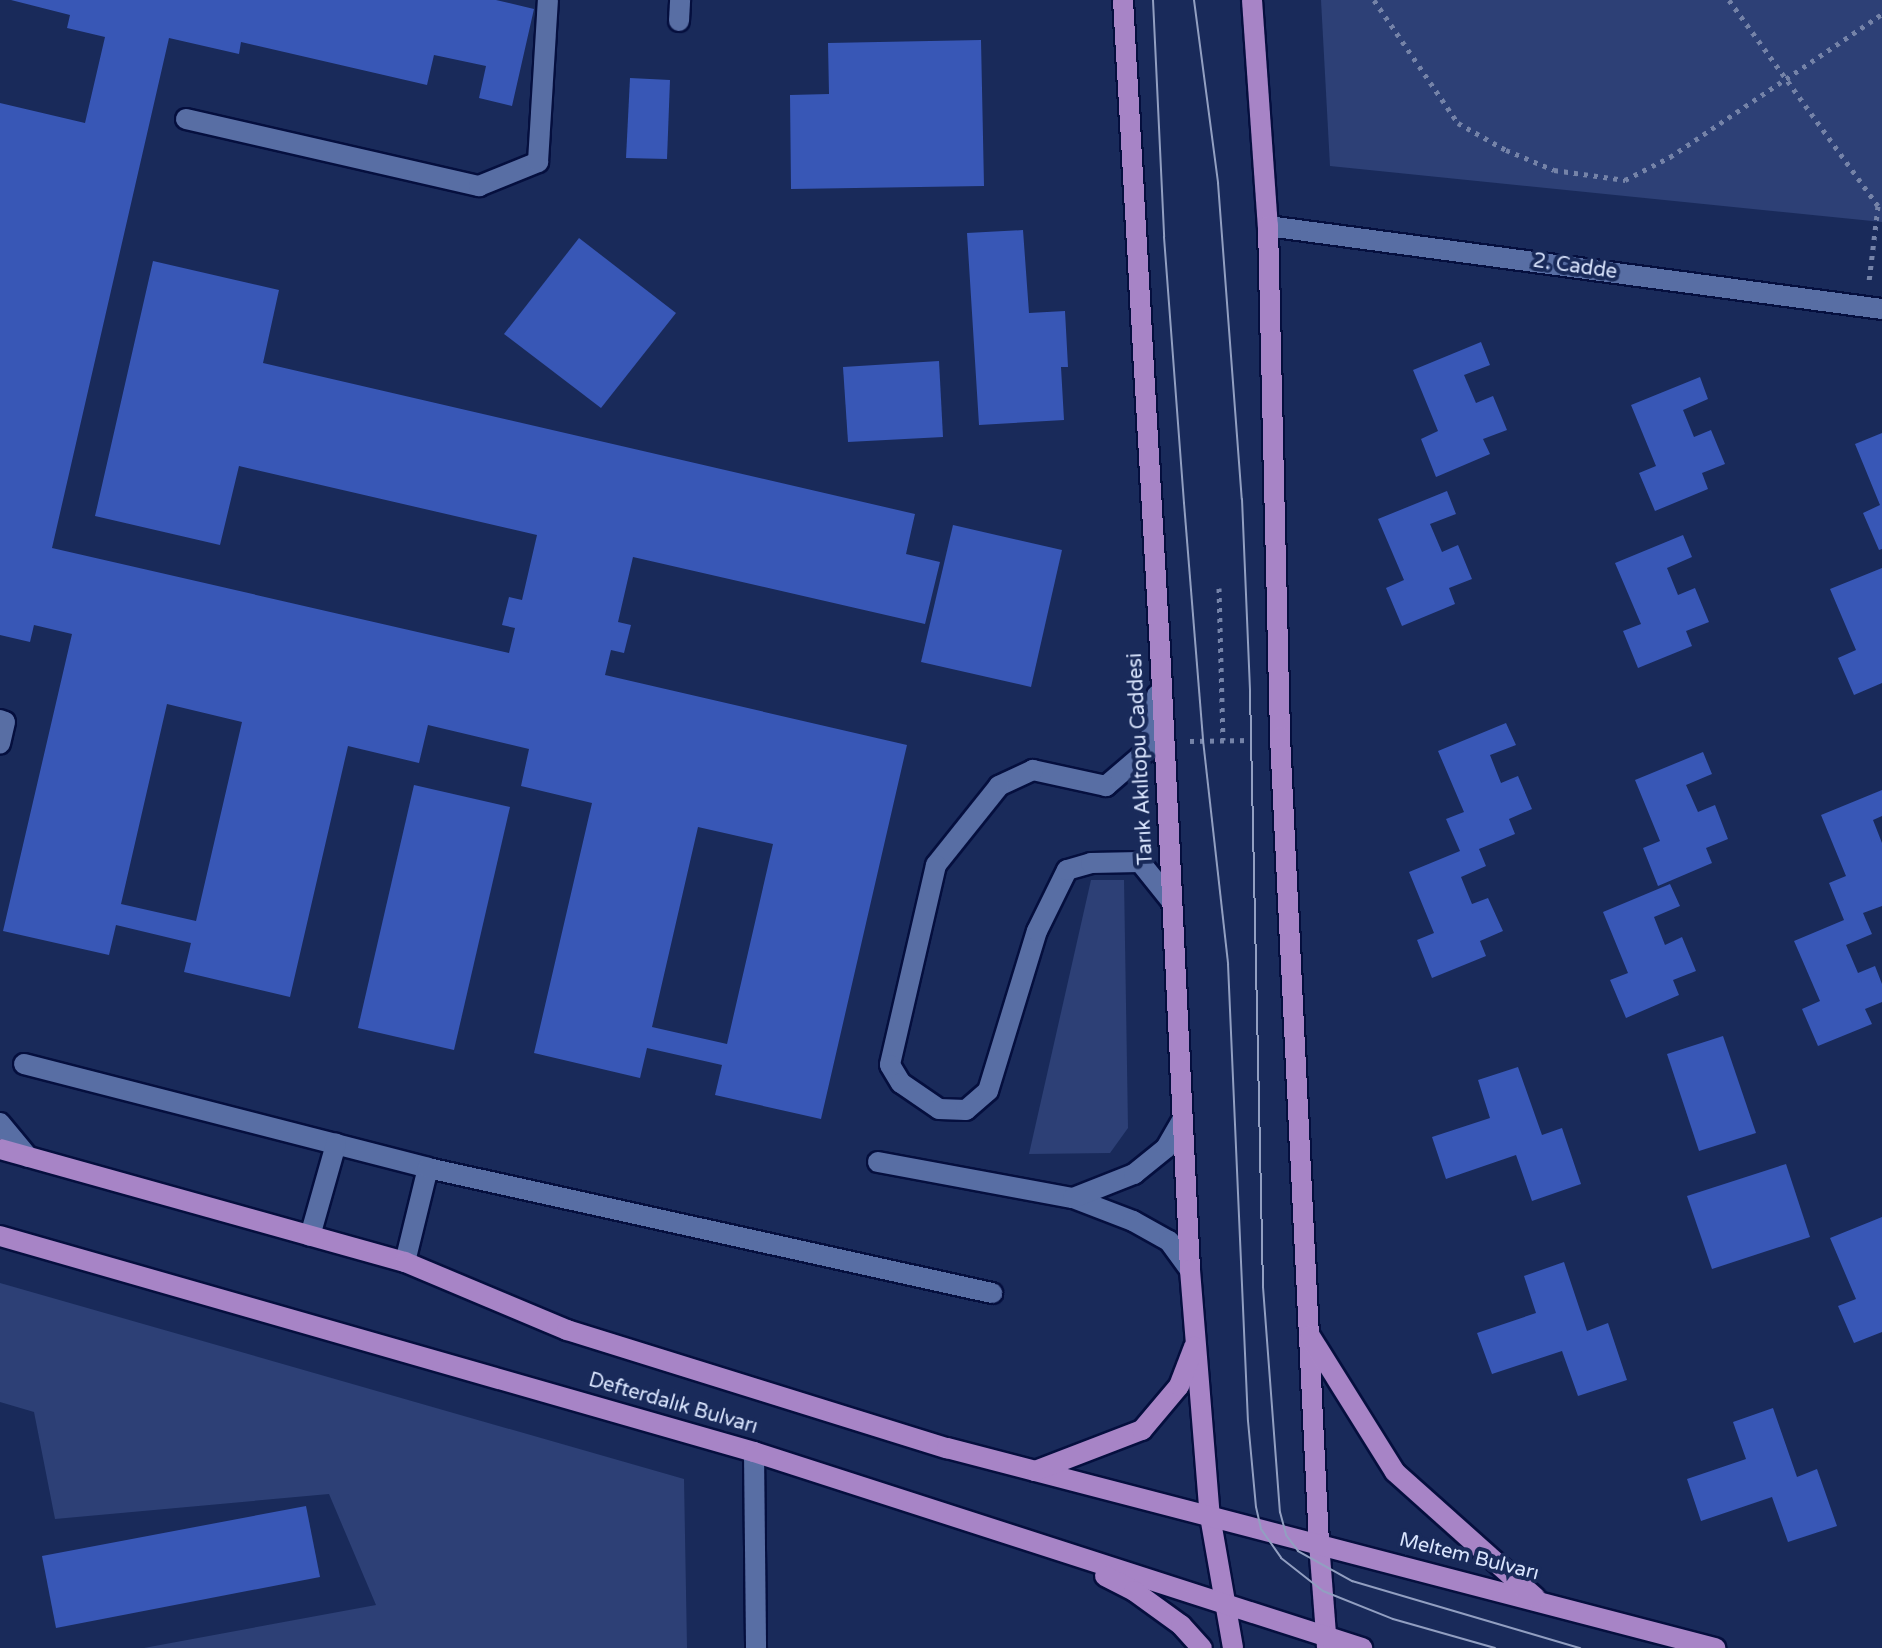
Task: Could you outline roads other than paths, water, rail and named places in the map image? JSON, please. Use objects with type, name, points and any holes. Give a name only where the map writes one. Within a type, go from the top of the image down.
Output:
[{"type":"main road","name":"Tarık Akıltopu Caddesi","points":[[1123,0],[1165,742],[1190,1270],[1210,1516],[1233,1648]]},
{"type":"main road","points":[[1239,0],[1260,89]]},
{"type":"main road","points":[[1252,0],[1268,226],[1280,737],[1319,1543],[1327,1643],[1362,1648]]},
{"type":"main road","name":"Defterdalık Bulvarı","points":[[0,1149],[405,1262],[567,1330],[947,1448],[1210,1516]]},
{"type":"main road","name":"Defterdalık Bulvarı","points":[[0,1236],[754,1452],[1227,1605],[1327,1643]]},
{"type":"main road","points":[[1308,1334],[1395,1472],[1538,1599]]},
{"type":"main road","points":[[1035,1471],[1142,1430],[1179,1386],[1197,1339]]},
{"type":"main road","name":"Meltem Bulvarı","points":[[1210,1516],[1538,1599],[1715,1648]]},
{"type":"main road","points":[[1056,1550],[1134,1591],[1181,1625],[1202,1648]]},
{"type":"street","points":[[186,119],[479,186],[538,162],[548,0]]},
{"type":"street","points":[[679,21],[680,0]]},
{"type":"street","name":"2. Cadde","points":[[1268,226],[1874,308]]},
{"type":"street","points":[[1161,668],[1149,749],[1106,786],[1033,770],[999,786],[936,865],[890,1065],[901,1083],[939,1109],[966,1110],[988,1091],[1037,931],[1067,870],[1091,863],[1140,862],[1172,902]]},
{"type":"street","points":[[0,720],[5,722],[0,743]]},
{"type":"street","points":[[24,1064],[428,1168],[992,1293]]},
{"type":"street","points":[[1073,1198],[1134,1174],[1166,1148],[1183,1118]]},
{"type":"street","points":[[0,1123],[28,1157]]},
{"type":"street","points":[[310,1236],[336,1144]]},
{"type":"street","points":[[878,1162],[1073,1198],[1133,1221],[1169,1241],[1190,1270]]},
{"type":"street","points":[[405,1262],[428,1168]]},
{"type":"street","points":[[754,1452],[756,1648]]},
{"type":"tram line","points":[[1153,0],[1164,237],[1184,503],[1203,740],[1228,964],[1248,1421],[1256,1507],[1261,1529],[1281,1558],[1323,1591],[1393,1619],[1495,1648]]},
{"type":"tram line","points":[[1194,0],[1218,183],[1242,499],[1250,691],[1263,1287],[1280,1512],[1286,1535],[1298,1551],[1352,1581],[1580,1648]]}]
